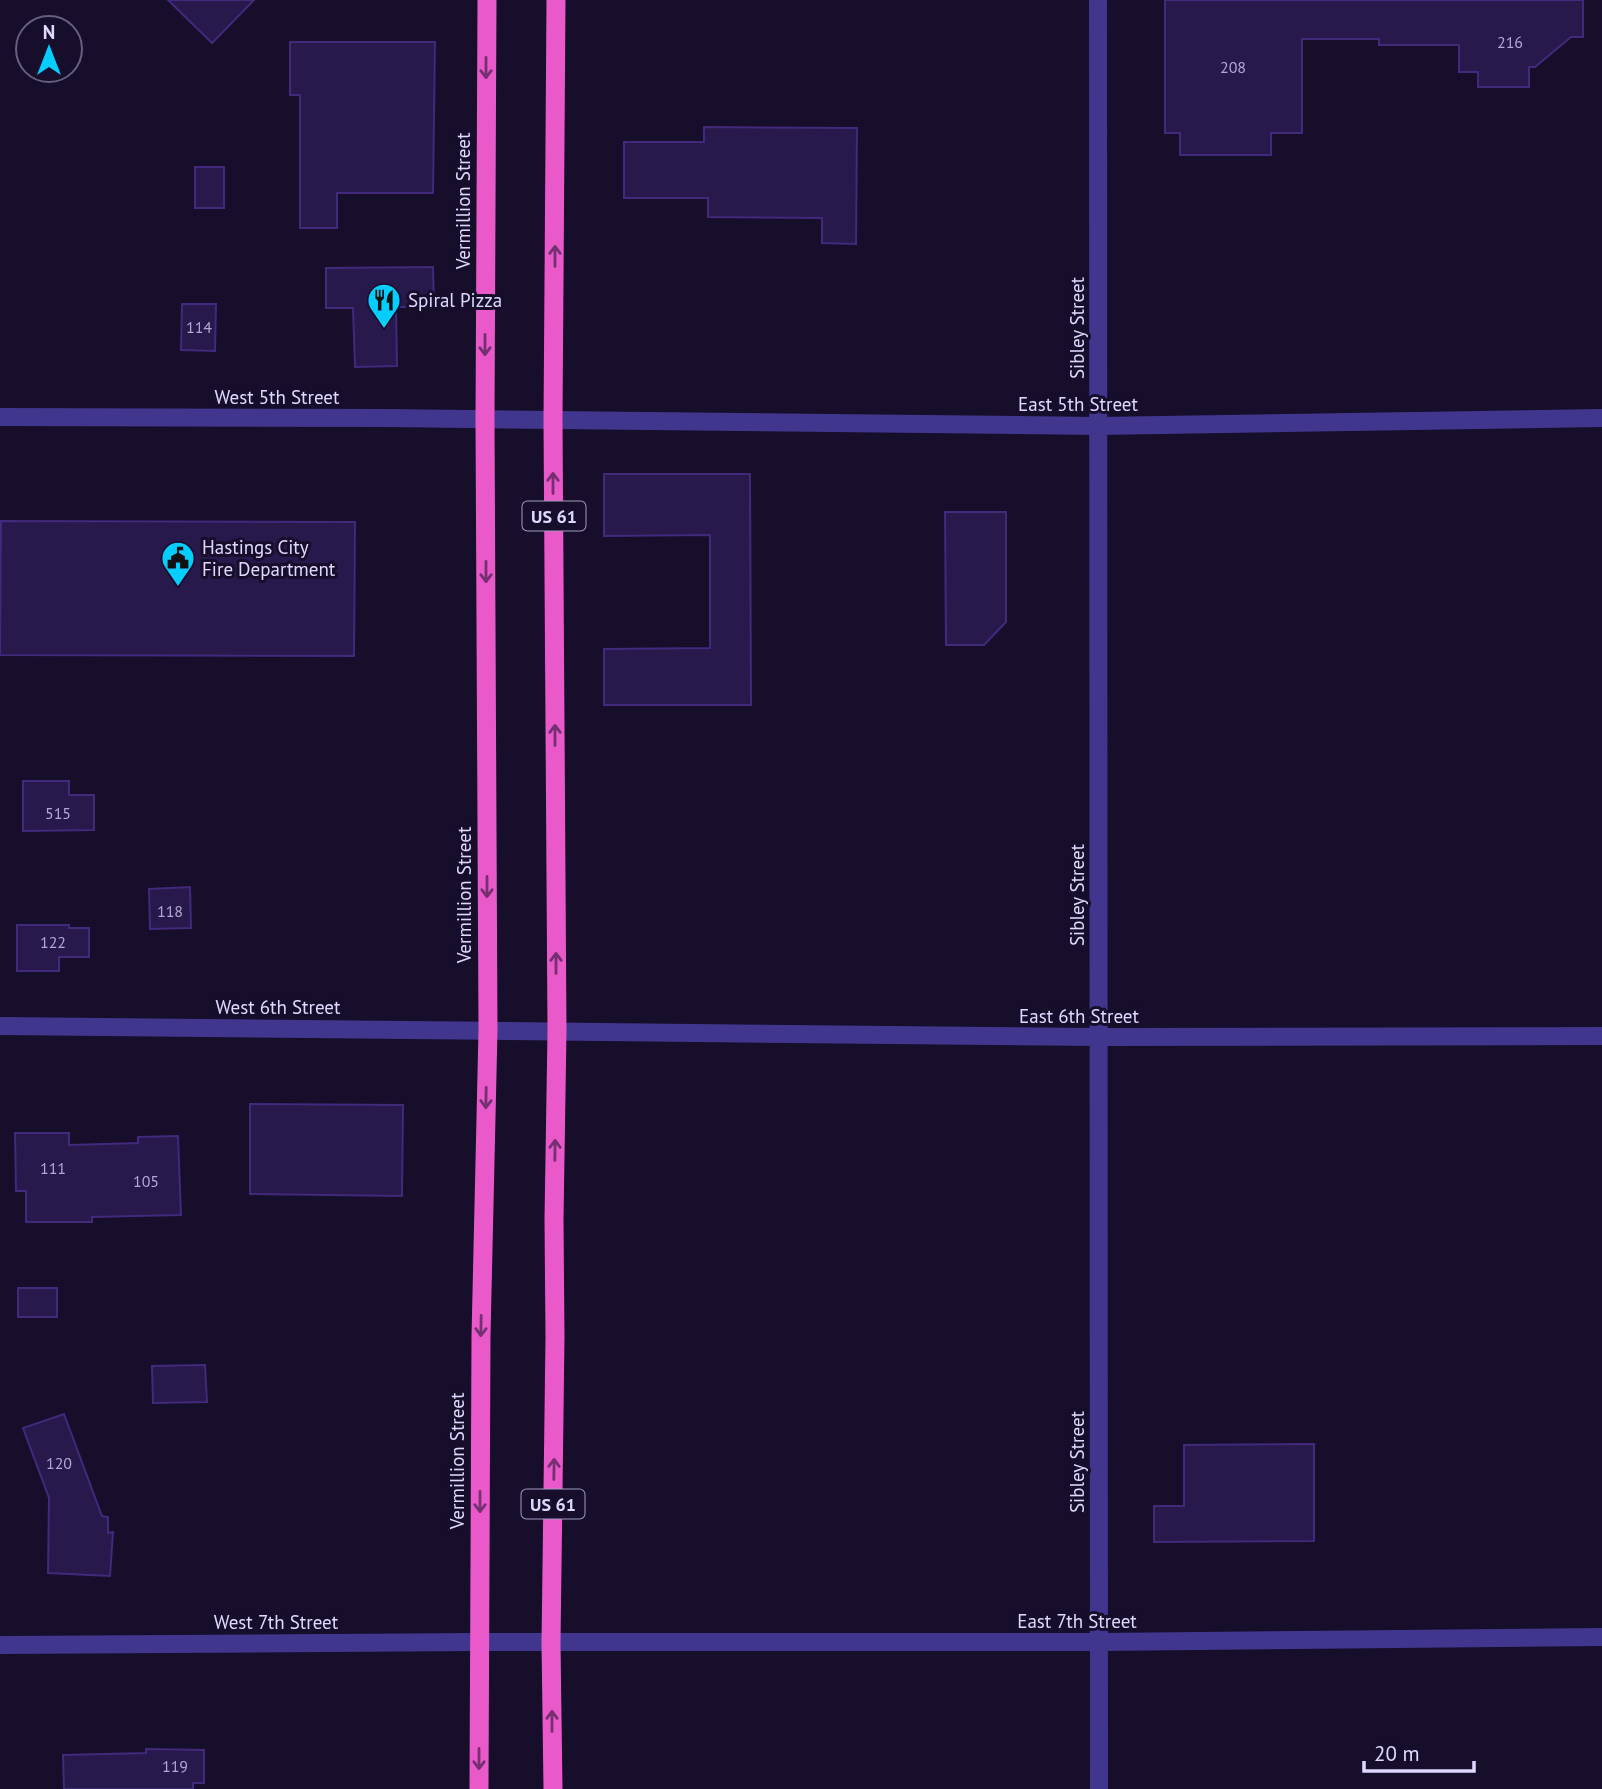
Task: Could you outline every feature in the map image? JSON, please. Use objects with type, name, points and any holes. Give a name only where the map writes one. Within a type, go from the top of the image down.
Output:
[{"type":"highway","name":"Vermillion Street","points":[[479,1789],[481,1336],[488,1030],[485,420],[487,0]]},
{"type":"highway","name":"US 61","points":[[553,1789],[551,1643],[557,1031],[553,421],[556,0]]},
{"type":"street","name":"Sibley Street","points":[[1098,0],[1098,1789]]},
{"type":"street","name":"West 5th Street","points":[[0,417],[553,421]]},
{"type":"street","name":"East 5th Street","points":[[553,421],[1098,425],[1602,418]]},
{"type":"street","name":"West 6th Street","points":[[0,1026],[557,1031]]},
{"type":"street","name":"East 6th Street","points":[[557,1031],[1098,1037],[1602,1036]]},
{"type":"street","name":"East 7th Street","points":[[551,1643],[1098,1642],[1602,1637]]},
{"type":"street","name":"West 7th Street","points":[[0,1645],[551,1643]]},
{"type":"building","points":[[168,0],[254,0],[212,43]]},
{"type":"building","points":[[1165,0],[1583,0],[1583,37],[1571,37],[1535,67],[1529,67],[1529,87],[1478,87],[1478,72],[1459,72],[1459,45],[1379,45],[1379,39],[1302,39],[1302,133],[1271,133],[1271,155],[1180,155],[1180,133],[1165,133]]},
{"type":"building","points":[[290,42],[435,42],[433,193],[337,193],[337,228],[300,228],[300,95],[290,95]]},
{"type":"building","points":[[704,127],[857,128],[856,244],[822,243],[822,218],[708,217],[708,198],[624,198],[624,142],[704,142]]},
{"type":"building","points":[[195,167],[224,167],[224,208],[195,208]]},
{"type":"building","points":[[433,267],[434,307],[396,307],[397,366],[355,367],[353,308],[326,308],[326,268]]},
{"type":"building","points":[[182,304],[216,304],[215,351],[181,350]]},
{"type":"building","points":[[604,474],[750,474],[751,705],[604,705],[604,649],[710,648],[710,535],[604,536]]},
{"type":"building","points":[[945,512],[1006,512],[1006,622],[984,645],[946,645]]},
{"type":"building","name":"Hastings City Fire Department","points":[[1,521],[355,522],[354,656],[0,655]]},
{"type":"building","points":[[23,781],[69,781],[69,795],[94,795],[94,830],[23,831]]},
{"type":"building","points":[[190,887],[191,928],[150,929],[149,889]]},
{"type":"building","points":[[17,925],[69,925],[69,928],[89,928],[89,957],[59,957],[59,971],[17,971]]},
{"type":"building","points":[[250,1104],[403,1105],[402,1196],[250,1194]]},
{"type":"building","points":[[15,1133],[69,1133],[69,1145],[138,1143],[138,1137],[178,1136],[181,1215],[92,1217],[92,1222],[26,1222],[26,1191],[16,1191]]},
{"type":"building","points":[[18,1288],[57,1288],[57,1317],[18,1317]]},
{"type":"building","points":[[205,1365],[207,1402],[153,1403],[152,1366]]},
{"type":"building","points":[[64,1414],[102,1516],[108,1517],[108,1533],[113,1532],[110,1576],[48,1573],[49,1498],[23,1428]]},
{"type":"building","points":[[1314,1444],[1314,1541],[1154,1542],[1154,1506],[1184,1506],[1184,1445]]},
{"type":"building","points":[[146,1749],[204,1750],[204,1783],[193,1783],[193,1789],[64,1789],[63,1755],[146,1753]]},
{"type":"place","name":"Spiral Pizza","points":[[384,330]]},
{"type":"place","name":"Hastings City Fire Department","points":[[178,588]]}]
